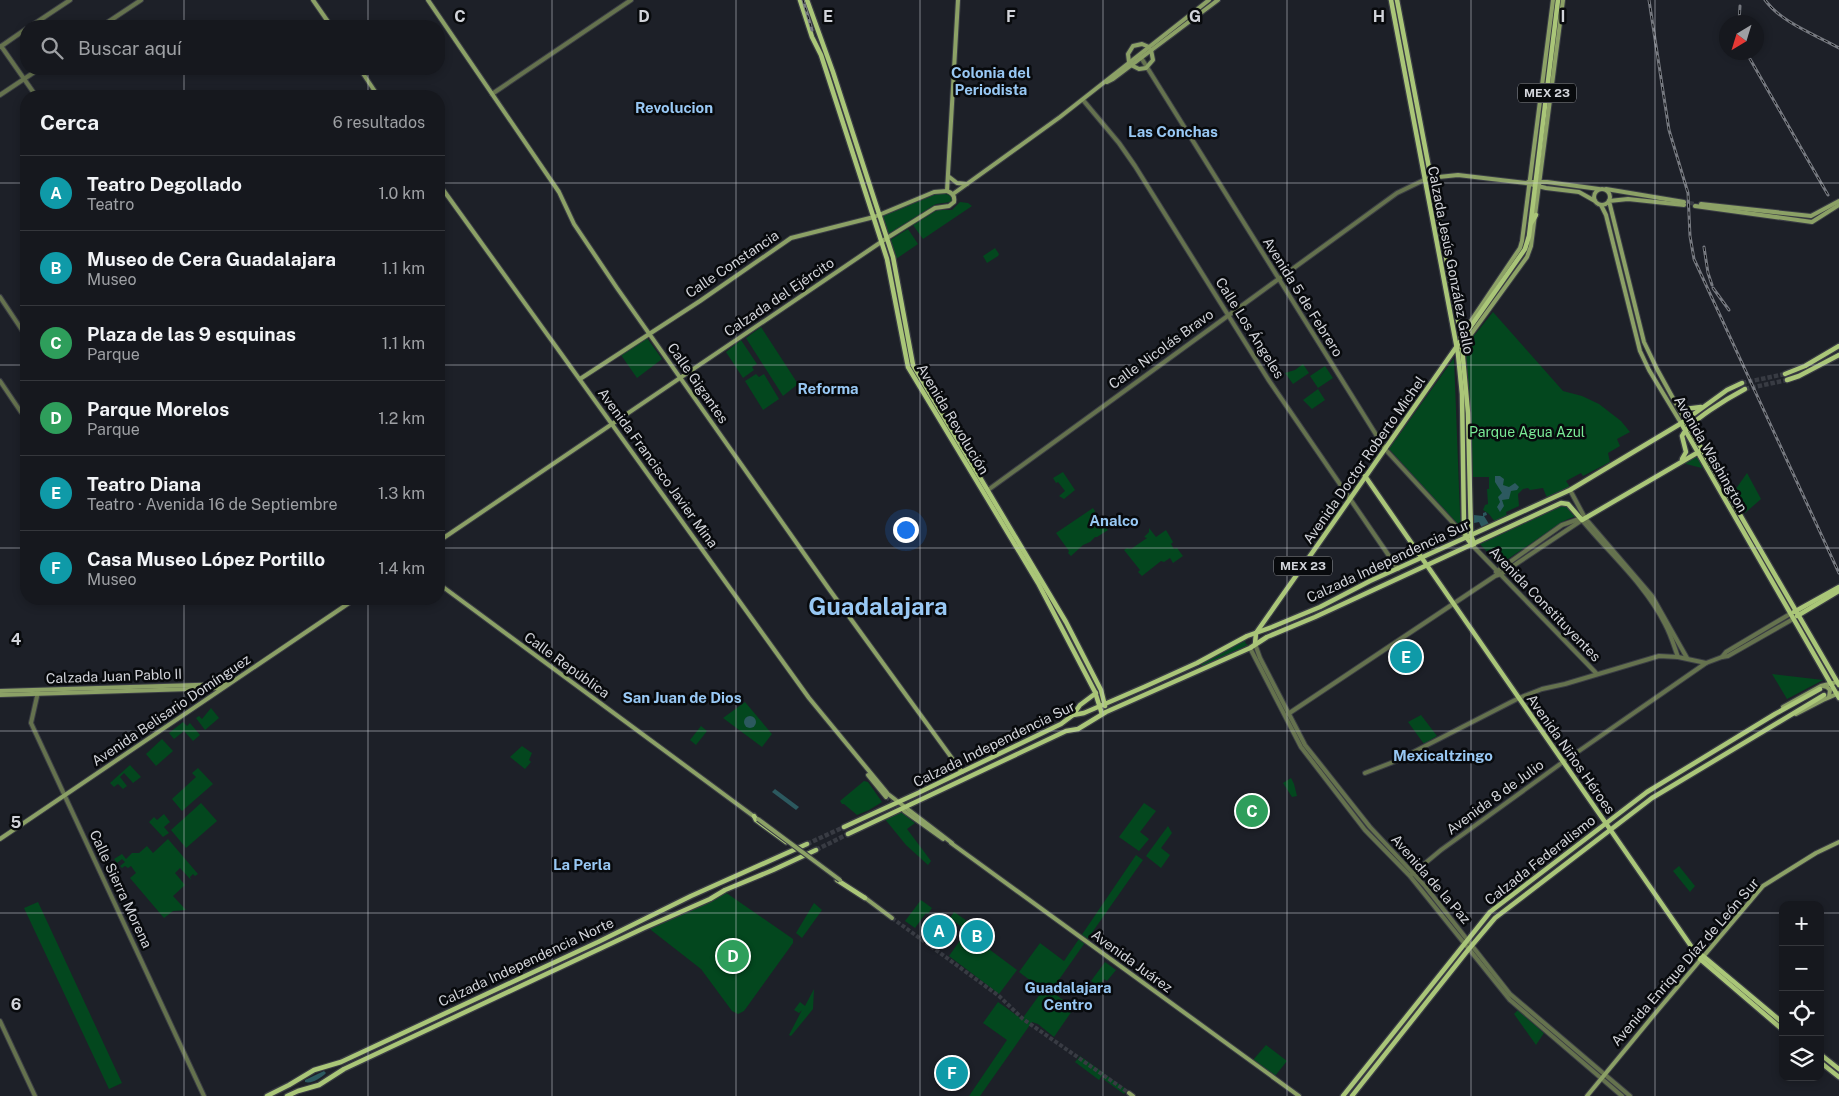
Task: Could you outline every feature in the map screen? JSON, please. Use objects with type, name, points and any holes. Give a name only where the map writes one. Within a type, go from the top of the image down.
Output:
[{"type":"main road","points":[[313,0],[327,20]]},
{"type":"main road","name":"Calle Gigantes","points":[[428,0],[442,20]]},
{"type":"main road","name":"Avenida Revolución","points":[[800,0],[812,37],[821,55],[874,217],[894,262],[913,365],[1066,622],[1101,690],[1104,713]]},
{"type":"main road","name":"Avenida Revolución","points":[[807,0],[880,215],[908,367],[1038,583],[1102,705]]},
{"type":"main road","points":[[953,194],[948,191],[948,176],[958,0]]},
{"type":"main road","name":"Calzada del Ejército","points":[[1150,49],[1209,0]]},
{"type":"main road","name":"Calzada del Ejército","points":[[612,424],[884,240],[935,208],[951,205],[954,201],[953,194],[1218,0]]},
{"type":"main road","name":"Calzada Jesús González Gallo","points":[[1391,0],[1456,349],[1462,394],[1464,527],[1466,537]]},
{"type":"main road","name":"Calzada Jesús González Gallo","points":[[1397,0],[1461,339],[1468,413],[1471,535],[1473,544]]},
{"type":"main road","name":"Avenida Doctor Roberto Michel","points":[[1541,120],[1553,0]]},
{"type":"main road","name":"Avenida Doctor Roberto Michel","points":[[1462,348],[1531,246],[1536,215],[1534,174],[1558,0]]},
{"type":"main road","name":"Avenida Doctor Roberto Michel","points":[[1256,633],[1456,349],[1520,248],[1529,225],[1531,196],[1563,0]]},
{"type":"main road","name":"Calle Gigantes","points":[[445,25],[554,184],[574,224],[680,378],[962,772]]},
{"type":"main road","points":[[1139,44],[1150,49],[1153,60],[1146,68],[1138,69],[1130,64],[1128,54],[1132,46],[1139,44]]},
{"type":"main road","points":[[364,75],[374,90]]},
{"type":"main road","points":[[1424,180],[1431,177],[1468,175],[1619,191],[1684,203],[1615,199],[1600,205],[1578,192],[1534,183]]},
{"type":"main road","points":[[948,176],[957,183],[967,184]]},
{"type":"main road","points":[[554,184],[559,183]]},
{"type":"main road","points":[[1595,201],[1595,193],[1599,190]]},
{"type":"main road","points":[[1606,190],[1610,195],[1609,201]]},
{"type":"main road","name":"Calle Constancia","points":[[580,379],[700,301],[791,238],[874,217],[934,192],[948,191]]},
{"type":"main road","points":[[1615,199],[1619,191]]},
{"type":"main road","name":"Avenida Francisco Javier Mina","points":[[445,192],[809,698],[880,786],[897,802]]},
{"type":"main road","name":"Avenida Washington","points":[[1609,201],[1644,342],[1678,407],[1683,422]]},
{"type":"main road","points":[[1839,201],[1815,215],[1809,216],[1695,205],[1812,222],[1839,206]]},
{"type":"main road","name":"Avenida Washington","points":[[1600,205],[1606,215],[1640,351],[1650,372],[1683,422],[1838,695]]},
{"type":"main road","points":[[1529,225],[1536,215]]},
{"type":"main road","name":"Avenida Doctor Roberto Michel","points":[[1522,259],[1527,244],[1527,232]]},
{"type":"main road","points":[[1515,255],[1522,259]]},
{"type":"main road","points":[[1510,263],[1516,267]]},
{"type":"main road","name":"Avenida Doctor Roberto Michel","points":[[1493,291],[1516,267]]},
{"type":"main road","points":[[1784,374],[1805,366],[1839,346]]},
{"type":"main road","points":[[1456,349],[1462,348]]},
{"type":"main road","points":[[1788,380],[1839,354]]},
{"type":"main road","name":"Calzada Independencia Sur","points":[[897,802],[1061,724],[1072,716],[1084,713],[1197,662],[1246,636],[1320,606],[1570,490],[1683,422],[1727,390],[1742,383]]},
{"type":"main road","points":[[1682,460],[1686,452],[1682,436],[1687,429],[1731,396],[1745,389]]},
{"type":"main road","points":[[1678,407],[1685,409],[1702,407]]},
{"type":"main road","points":[[445,537],[612,424]]},
{"type":"main road","points":[[1582,518],[1699,451]]},
{"type":"main road","name":"Avenida Washington","points":[[1699,451],[1838,683]]},
{"type":"main road","name":"Avenida Niños Héroes","points":[[1365,476],[1610,830],[1701,957],[1779,1026]]},
{"type":"main road","name":"Calzada Independencia Sur","points":[[904,809],[1066,731],[1078,729],[1104,713],[1250,648],[1266,637],[1315,617],[1560,503],[1568,504],[1582,518]]},
{"type":"main road","points":[[1466,537],[1473,544]]},
{"type":"main road","name":"Avenida 8 de Julio","points":[[1792,616],[1839,586]]},
{"type":"main road","name":"Calle República","points":[[445,588],[756,818]]},
{"type":"main road","name":"Avenida 8 de Julio","points":[[1797,613],[1839,591]]},
{"type":"main road","name":"Avenida Belisario Domínguez","points":[[0,840],[345,605]]},
{"type":"main road","points":[[1255,644],[1256,633]]},
{"type":"main road","name":"Calzada Federalismo","points":[[1352,1096],[1489,914],[1647,792],[1821,687],[1830,683],[1838,683]]},
{"type":"main road","name":"Calzada Juan Pablo II","points":[[0,695],[38,691],[228,684]]},
{"type":"main road","points":[[1821,687],[1829,688],[1830,692],[1827,696]]},
{"type":"main road","name":"Calzada Juan Pablo II","points":[[0,691],[222,688]]},
{"type":"main road","points":[[1072,716],[1080,705],[1096,693]]},
{"type":"main road","name":"Calzada Federalismo","points":[[1343,1096],[1468,944],[1495,918],[1655,796],[1779,722],[1827,696],[1838,695]]},
{"type":"main road","points":[[1703,759],[1719,750],[1720,747]]},
{"type":"main road","name":"Avenida Francisco Javier Mina","points":[[862,764],[873,782],[886,797]]},
{"type":"main road","points":[[844,827],[897,802]]},
{"type":"main road","name":"Avenida Juárez","points":[[897,802],[904,809],[1299,1096]]},
{"type":"main road","points":[[848,834],[904,809]]},
{"type":"main road","points":[[756,818],[758,817],[800,851],[865,898]]},
{"type":"main road","name":"Avenida Enrique Díaz de León Sur","points":[[1587,1096],[1701,957],[1767,883],[1839,842]]},
{"type":"main road","points":[[800,851],[807,844]]},
{"type":"main road","points":[[800,851],[816,850]]},
{"type":"main road","points":[[800,851],[892,918]]},
{"type":"main road","name":"Calzada Independencia Norte","points":[[267,1096],[314,1070],[340,1062],[598,942],[691,896],[800,851]]},
{"type":"main road","name":"Calzada Independencia Norte","points":[[287,1096],[320,1085],[344,1069],[408,1038],[679,914],[800,851]]},
{"type":"main road","name":"Avenida Niños Héroes","points":[[1701,957],[1779,1020]]},
{"type":"main road","points":[[1824,1057],[1839,1069]]},
{"type":"main road","points":[[1824,1065],[1839,1077]]},
{"type":"street","points":[[40,20],[70,0]]},
{"type":"street","points":[[111,20],[141,0]]},
{"type":"street","points":[[492,94],[631,0]]},
{"type":"street","points":[[20,33],[1,46],[20,73]]},
{"type":"street","name":"Avenida 5 de Febrero","points":[[1140,56],[1385,449],[1466,537]]},
{"type":"street","points":[[21,75],[32,90]]},
{"type":"street","points":[[0,95],[30,75]]},
{"type":"street","name":"Calle Los Ángeles","points":[[1083,100],[1119,143],[1135,166],[1268,379],[1398,569]]},
{"type":"street","name":"Calle Nicolás Bravo","points":[[988,490],[1397,193],[1424,180]]},
{"type":"street","points":[[0,297],[20,327]]},
{"type":"street","points":[[0,381],[20,411]]},
{"type":"street","points":[[1570,490],[1582,518],[1649,598],[1665,623],[1678,656]]},
{"type":"street","points":[[1495,576],[1497,570],[1562,525],[1582,518]]},
{"type":"street","points":[[1287,715],[1453,603],[1501,574],[1582,518]]},
{"type":"street","points":[[1582,518],[1652,596],[1687,658]]},
{"type":"street","name":"Avenida Constituyentes","points":[[1473,544],[1476,550],[1597,674]]},
{"type":"street","name":"Avenida 8 de Julio","points":[[1412,874],[1441,850],[1563,762],[1706,664],[1722,657],[1726,652],[1792,616]]},
{"type":"street","name":"Avenida de la Paz","points":[[1255,644],[1255,649],[1301,747],[1329,785],[1383,850],[1412,874]]},
{"type":"street","name":"Avenida de la Paz","points":[[1250,648],[1305,745],[1370,827],[1412,874],[1510,1000],[1602,1076],[1630,1096]]},
{"type":"street","points":[[1366,773],[1423,748],[1519,698],[1542,689],[1659,656],[1678,656],[1706,664]]},
{"type":"street","name":"Calle Sierra Morena","points":[[38,691],[32,723],[204,1096]]},
{"type":"street","points":[[1329,785],[1334,783]]},
{"type":"street","points":[[0,1021],[35,1096]]},
{"type":"street","name":"Avenida de la Paz","points":[[1602,1076],[1622,1096]]},
{"type":"green space","points":[[939,193],[951,195],[951,202],[936,204],[888,235],[882,216]]},
{"type":"green space","points":[[960,202],[968,203],[972,206],[923,239],[913,225],[937,210],[952,210]]},
{"type":"green space","points":[[908,229],[918,244],[896,259],[890,240]]},
{"type":"green space","points":[[995,248],[999,254],[998,256],[987,263],[983,256]]},
{"type":"green space","name":"Parque Agua Azul","points":[[1493,312],[1563,391],[1582,396],[1599,404],[1621,421],[1630,432],[1617,439],[1620,446],[1608,453],[1610,462],[1583,476],[1581,473],[1566,481],[1570,487],[1547,498],[1543,488],[1523,489],[1518,494],[1519,506],[1506,512],[1507,516],[1495,522],[1483,510],[1485,505],[1488,504],[1487,489],[1489,489],[1489,477],[1472,477],[1470,408],[1465,347]]},
{"type":"green space","points":[[761,327],[798,384],[783,396],[746,338]]},
{"type":"green space","points":[[647,338],[662,359],[637,378],[621,355]]},
{"type":"green space","points":[[741,340],[757,364],[752,367],[754,370],[743,378],[726,352]]},
{"type":"green space","name":"Parque Agua Azul","points":[[1454,358],[1460,514],[1462,529],[1389,449]]},
{"type":"green space","points":[[1303,364],[1309,373],[1293,384],[1285,373],[1295,370]]},
{"type":"green space","points":[[1325,366],[1333,378],[1318,388],[1310,376]]},
{"type":"green space","points":[[756,374],[759,377],[764,374],[779,399],[763,410],[745,381]]},
{"type":"green space","points":[[1318,389],[1325,400],[1312,409],[1303,400]]},
{"type":"green space","points":[[1697,455],[1702,468],[1682,463]]},
{"type":"green space","points":[[1063,472],[1075,490],[1064,499],[1059,496],[1065,491],[1053,478]]},
{"type":"green space","points":[[1747,473],[1761,499],[1745,513],[1733,493]]},
{"type":"green space","points":[[1562,504],[1566,505],[1576,516],[1566,520],[1499,565],[1479,543]]},
{"type":"green space","points":[[1093,508],[1094,513],[1108,530],[1083,545],[1071,556],[1056,533]]},
{"type":"green space","points":[[1149,528],[1156,537],[1166,530],[1173,542],[1171,544],[1174,549],[1177,548],[1183,556],[1173,563],[1170,558],[1164,562],[1161,561],[1142,576],[1138,572],[1140,570],[1124,550],[1127,548],[1131,549],[1147,538],[1144,537],[1149,532]]},
{"type":"green space","points":[[1246,639],[1245,643],[1248,645],[1202,666],[1201,664]]},
{"type":"green space","points":[[1772,674],[1823,680],[1787,699]]},
{"type":"green space","points":[[745,702],[772,734],[762,747],[723,718]]},
{"type":"green space","points":[[211,708],[219,718],[205,730],[196,718],[199,716],[202,719]]},
{"type":"green space","points":[[1421,715],[1437,736],[1424,744],[1408,722]]},
{"type":"green space","points":[[183,722],[187,726],[190,723],[200,735],[193,741],[184,731],[174,739],[169,733]]},
{"type":"green space","points":[[701,726],[707,731],[696,745],[690,740]]},
{"type":"green space","points":[[162,739],[173,751],[156,766],[146,754]]},
{"type":"green space","points":[[522,746],[532,753],[529,760],[531,762],[525,769],[510,757]]},
{"type":"green space","points":[[130,765],[141,777],[133,783],[124,773],[120,777],[127,786],[123,789],[118,784],[114,787],[110,783]]},
{"type":"green space","points":[[198,768],[213,784],[182,811],[172,799],[196,777],[192,773]]},
{"type":"green space","points":[[1291,778],[1297,796],[1292,797],[1283,783]]},
{"type":"green space","points":[[864,781],[868,782],[882,802],[857,815],[840,801]]},
{"type":"green space","points":[[201,803],[217,821],[186,848],[171,830]]},
{"type":"green space","points":[[1144,803],[1156,811],[1140,832],[1149,839],[1139,851],[1119,837]]},
{"type":"green space","points":[[1250,803],[1256,811],[1246,819],[1239,810]]},
{"type":"green space","points":[[900,811],[915,823],[907,829],[931,861],[928,865],[906,845],[884,818]]},
{"type":"green space","points":[[164,814],[170,822],[164,827],[169,833],[163,837],[149,822],[154,817],[157,820]]},
{"type":"green space","points":[[1168,826],[1172,833],[1161,848],[1170,855],[1161,868],[1146,856]]},
{"type":"green space","points":[[168,839],[198,874],[195,876],[193,874],[190,877],[191,880],[180,868],[175,873],[185,885],[173,896],[186,910],[173,911],[164,918],[130,878],[136,873],[131,866],[122,868],[120,866],[125,862],[122,859],[117,863],[114,859],[122,854],[126,859],[132,853],[139,853],[147,846],[153,853]]},
{"type":"green space","points":[[1136,855],[1143,860],[1051,991],[1074,1008],[1054,1037],[1038,1024],[1032,1022],[980,1096],[969,1096],[1007,1040],[983,1023],[998,1002],[1022,1019],[1043,990],[1019,972],[1040,943],[1064,961]]},
{"type":"green space","points":[[1679,866],[1695,886],[1690,892],[1673,871]]},
{"type":"green space","points":[[725,892],[793,939],[793,943],[744,1011],[738,1014],[732,1011],[701,969],[650,928]]},
{"type":"green space","points":[[921,900],[932,908],[915,928],[905,921]]},
{"type":"green space","points":[[38,902],[122,1083],[109,1089],[24,908]]},
{"type":"green space","points":[[814,903],[822,910],[802,938],[796,933]]},
{"type":"green space","points":[[954,912],[970,923],[967,927],[963,928],[950,918]]},
{"type":"green space","points":[[966,932],[1017,970],[999,994],[949,956]]},
{"type":"green space","points":[[1462,947],[1464,950],[1423,1002],[1420,1000]]},
{"type":"green space","points":[[1105,962],[1116,970],[1107,981],[1104,979],[1099,987],[1091,981]]},
{"type":"green space","points":[[814,989],[813,1009],[791,1036],[789,1035],[802,1010],[799,1013],[794,1010],[800,1002],[805,1006]]},
{"type":"green space","points":[[1518,1010],[1544,1033],[1536,1045],[1514,1014]]},
{"type":"green space","points":[[1266,1045],[1287,1061],[1275,1076],[1253,1060]]},
{"type":"green space","points":[[1080,1056],[1104,1073],[1099,1080],[1075,1062]]},
{"type":"green space","points":[[1106,1075],[1127,1090],[1124,1094],[1103,1079]]},
{"type":"water","points":[[1495,476],[1500,476],[1504,479],[1503,485],[1509,487],[1515,483],[1519,487],[1517,490],[1511,491],[1509,499],[1502,500],[1504,506],[1500,512],[1497,507],[1500,502],[1498,497],[1502,493],[1495,482]]},
{"type":"water","points":[[1486,512],[1487,515],[1484,516],[1489,524],[1482,528],[1479,522],[1474,523],[1474,515],[1483,516],[1483,513]]},
{"type":"water","points":[[750,716],[756,722],[750,728],[744,722]]},
{"type":"water","points":[[775,789],[799,807],[796,810],[772,792]]},
{"type":"water","points":[[324,1071],[326,1073],[319,1079],[305,1082],[305,1080]]},
{"type":"tunnel","points":[[1684,202],[1695,204]]},
{"type":"tunnel","points":[[1742,383],[1785,374]]},
{"type":"tunnel","points":[[1745,389],[1787,380]]},
{"type":"tunnel","points":[[886,797],[902,809]]},
{"type":"tunnel","points":[[807,844],[844,827]]},
{"type":"tunnel","points":[[816,850],[848,834]]},
{"type":"tunnel","points":[[892,918],[999,996],[1023,1019],[1129,1093]]},
{"type":"railway","points":[[803,0],[812,30]]},
{"type":"railway","points":[[1649,0],[1669,130],[1688,193],[1690,236],[1694,259],[1839,573]]},
{"type":"railway","points":[[1765,0],[1789,22],[1839,48]]},
{"type":"railway","points":[[1739,15],[1740,6]]},
{"type":"railway","points":[[1751,60],[1828,195]]},
{"type":"railway","points":[[1704,247],[1712,285]]},
{"type":"railway","points":[[1713,288],[1729,310]]},
{"type":"place","name":"Teatro Diana","points":[[1406,657]]},
{"type":"place","name":"Plaza de las 9 esquinas","points":[[1252,811]]},
{"type":"place","name":"Teatro Degollado","points":[[939,931]]},
{"type":"place","name":"Museo de Cera Guadalajara","points":[[977,936]]},
{"type":"place","name":"Parque Morelos","points":[[733,956]]},
{"type":"place","name":"Casa Museo López Portillo","points":[[952,1073]]},
{"type":"district","name":"Colonia del Periodista","points":[[991,82]]},
{"type":"district","name":"Revolucion","points":[[674,108]]},
{"type":"district","name":"Las Conchas","points":[[1173,132]]},
{"type":"district","name":"Reforma","points":[[828,389]]},
{"type":"district","name":"Analco","points":[[1114,521]]},
{"type":"district","name":"Guadalajara","points":[[878,607]]},
{"type":"district","name":"San Juan de Dios","points":[[682,698]]},
{"type":"district","name":"Mexicaltzingo","points":[[1443,756]]},
{"type":"district","name":"La Perla","points":[[582,865]]},
{"type":"district","name":"Guadalajara Centro","points":[[1068,996]]}]
